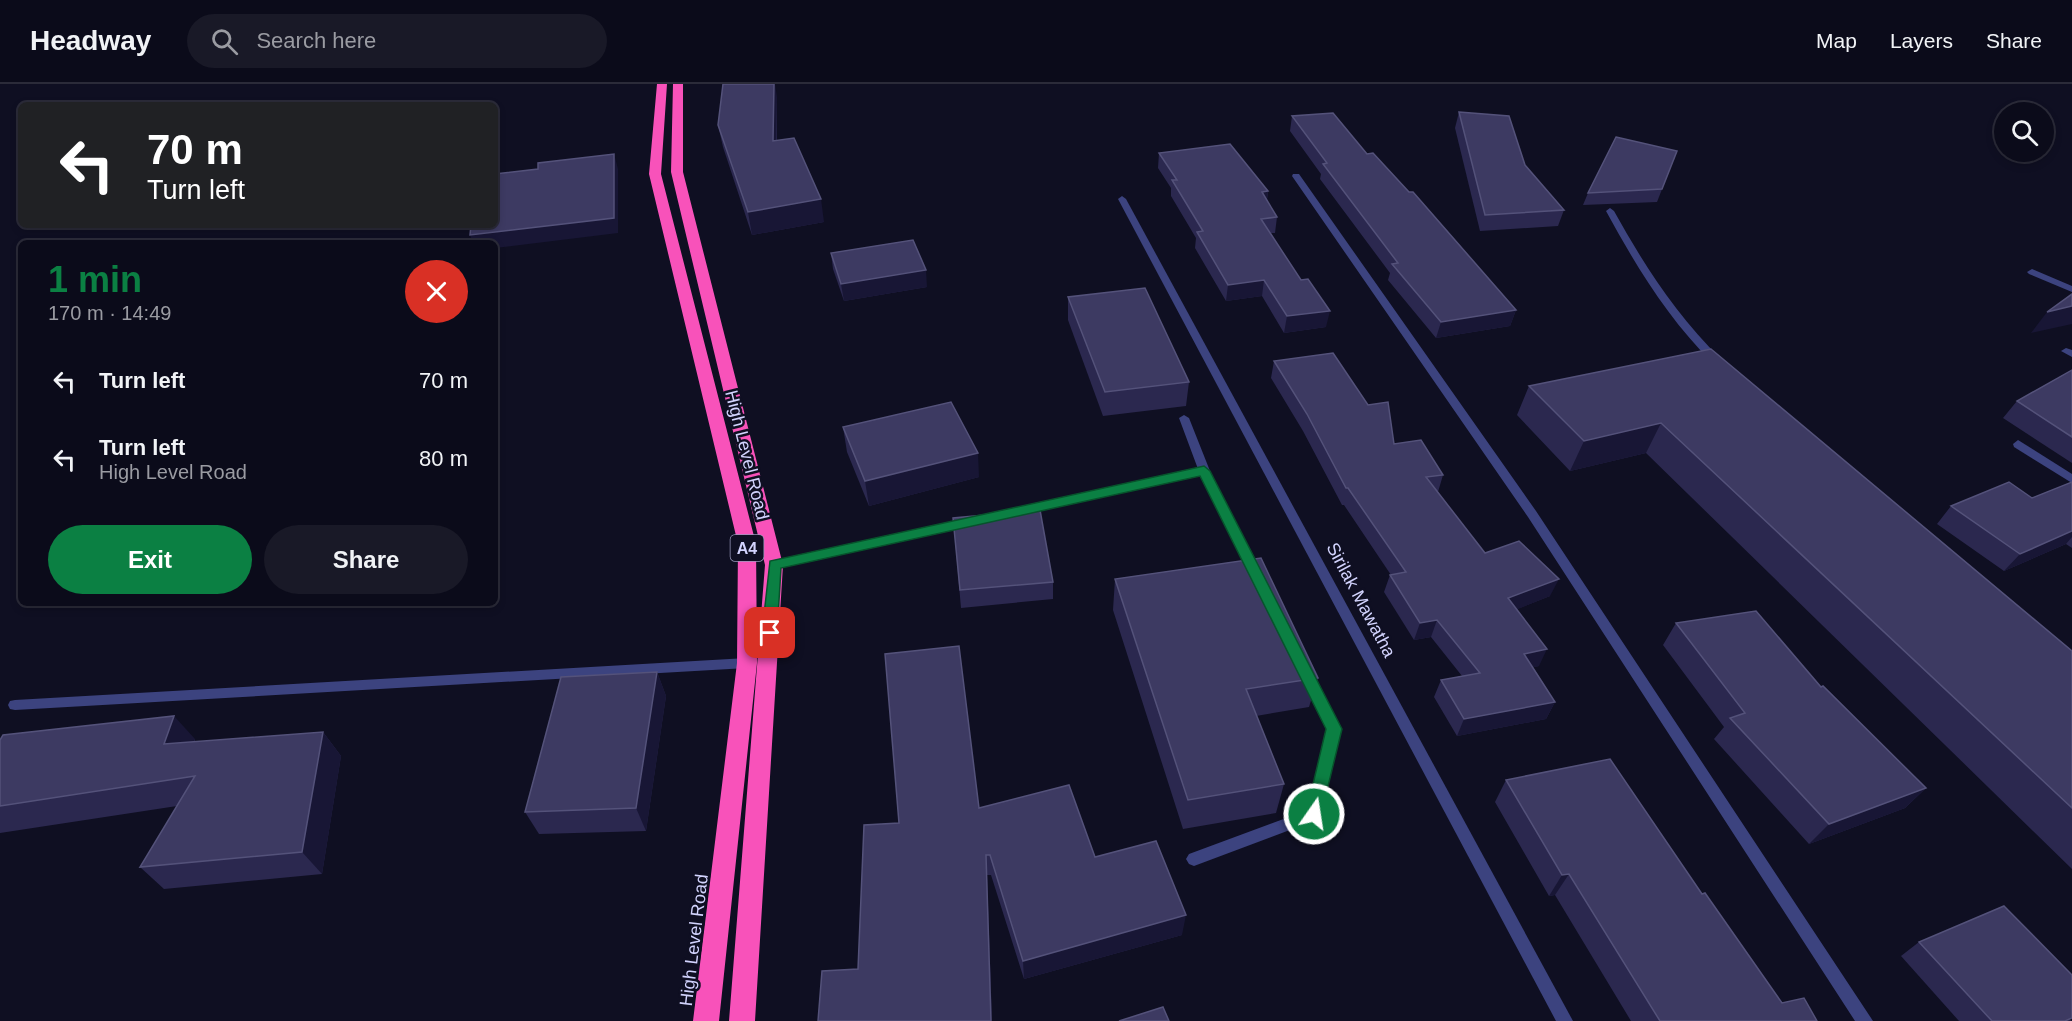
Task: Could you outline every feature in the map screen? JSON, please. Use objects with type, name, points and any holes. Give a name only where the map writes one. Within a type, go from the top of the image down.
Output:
[{"type":"highway","name":"High Level Road","points":[[662,84],[655,174],[747,544],[747,663],[706,1021]]},
{"type":"highway","name":"High Level Road","points":[[678,84],[677,172],[774,565],[742,1021]]},
{"type":"highway","points":[[655,174],[677,172]]},
{"type":"street","points":[[1296,176],[1532,514],[1865,1021]]},
{"type":"street","name":"Sirilak Mawatha","points":[[1122,199],[1564,1021]]},
{"type":"street","points":[[1610,212],[1657,292],[1701,346],[1727,371]]},
{"type":"street","points":[[2032,272],[2072,289]]},
{"type":"street","points":[[1184,418],[1204,471],[1261,584]]},
{"type":"street","points":[[2018,444],[2072,480]]},
{"type":"street","points":[[774,565],[1204,471]]},
{"type":"street","points":[[15,705],[747,663]]},
{"type":"street","points":[[1194,859],[1314,814],[1334,729],[1303,667]]},
{"type":"building","points":[[723,84],[774,84],[773,141],[794,138],[821,199],[748,212],[718,125]]},
{"type":"building","points":[[1459,112],[1509,116],[1525,165],[1564,210],[1485,215]]},
{"type":"building","points":[[1333,113],[1367,154],[1373,153],[1409,192],[1413,192],[1516,310],[1441,322],[1392,264],[1398,263],[1323,164],[1327,163],[1292,116]]},
{"type":"building","points":[[1616,137],[1677,151],[1662,189],[1588,193]]},
{"type":"building","points":[[1230,144],[1268,191],[1262,192],[1277,217],[1261,219],[1301,280],[1308,279],[1330,311],[1287,316],[1264,280],[1228,285],[1197,232],[1203,231],[1172,180],[1177,180],[1159,153]]},
{"type":"building","points":[[614,154],[614,218],[470,235],[471,228],[498,228],[498,174],[538,169],[538,163]]},
{"type":"building","points":[[913,240],[926,270],[841,284],[831,253]]},
{"type":"building","points":[[1145,288],[1189,382],[1105,392],[1068,297]]},
{"type":"building","points":[[2072,294],[2072,306],[2047,312]]},
{"type":"building","points":[[1711,349],[2072,651],[2072,808],[1661,423],[1584,441],[1529,386]]},
{"type":"building","points":[[1333,353],[1368,405],[1388,402],[1394,444],[1421,440],[1443,475],[1426,477],[1485,553],[1519,541],[1559,579],[1508,598],[1547,649],[1524,654],[1555,702],[1464,719],[1441,680],[1480,673],[1437,620],[1420,623],[1390,575],[1406,572],[1346,488],[1307,414],[1274,361]]},
{"type":"building","points":[[2072,370],[2072,437],[2017,401]]},
{"type":"building","points":[[951,402],[978,453],[865,481],[843,427]]},
{"type":"building","points":[[2009,482],[2032,498],[2072,482],[2072,531],[2020,554],[1951,506]]},
{"type":"building","points":[[1040,510],[1053,582],[960,590],[953,518]]},
{"type":"building","points":[[1261,558],[1318,678],[1246,689],[1284,784],[1188,800],[1115,579]]},
{"type":"building","points":[[1756,611],[1821,687],[1823,686],[1926,788],[1829,824],[1730,718],[1745,713],[1676,623]]},
{"type":"building","points":[[959,646],[979,808],[1069,785],[1095,857],[1156,841],[1186,915],[1023,961],[990,855],[986,855],[991,1021],[818,1021],[822,971],[858,969],[864,825],[899,823],[885,654]]},
{"type":"building","points":[[657,672],[636,808],[525,812],[561,677]]},
{"type":"building","points":[[174,716],[164,744],[323,732],[302,852],[140,867],[195,776],[0,806],[0,740],[3,735]]},
{"type":"building","points":[[1610,759],[1702,894],[1705,893],[1782,1003],[1804,998],[1817,1021],[1660,1021],[1569,874],[1562,875],[1506,780]]},
{"type":"building","points":[[2004,906],[2072,975],[2072,1018],[2065,1021],[1992,1021],[1919,942]]},
{"type":"building","points":[[1163,1007],[1169,1021],[1119,1021]]},
{"type":"route","points":[[770,633],[774,565],[1204,471],[1334,729],[1314,814]]}]
